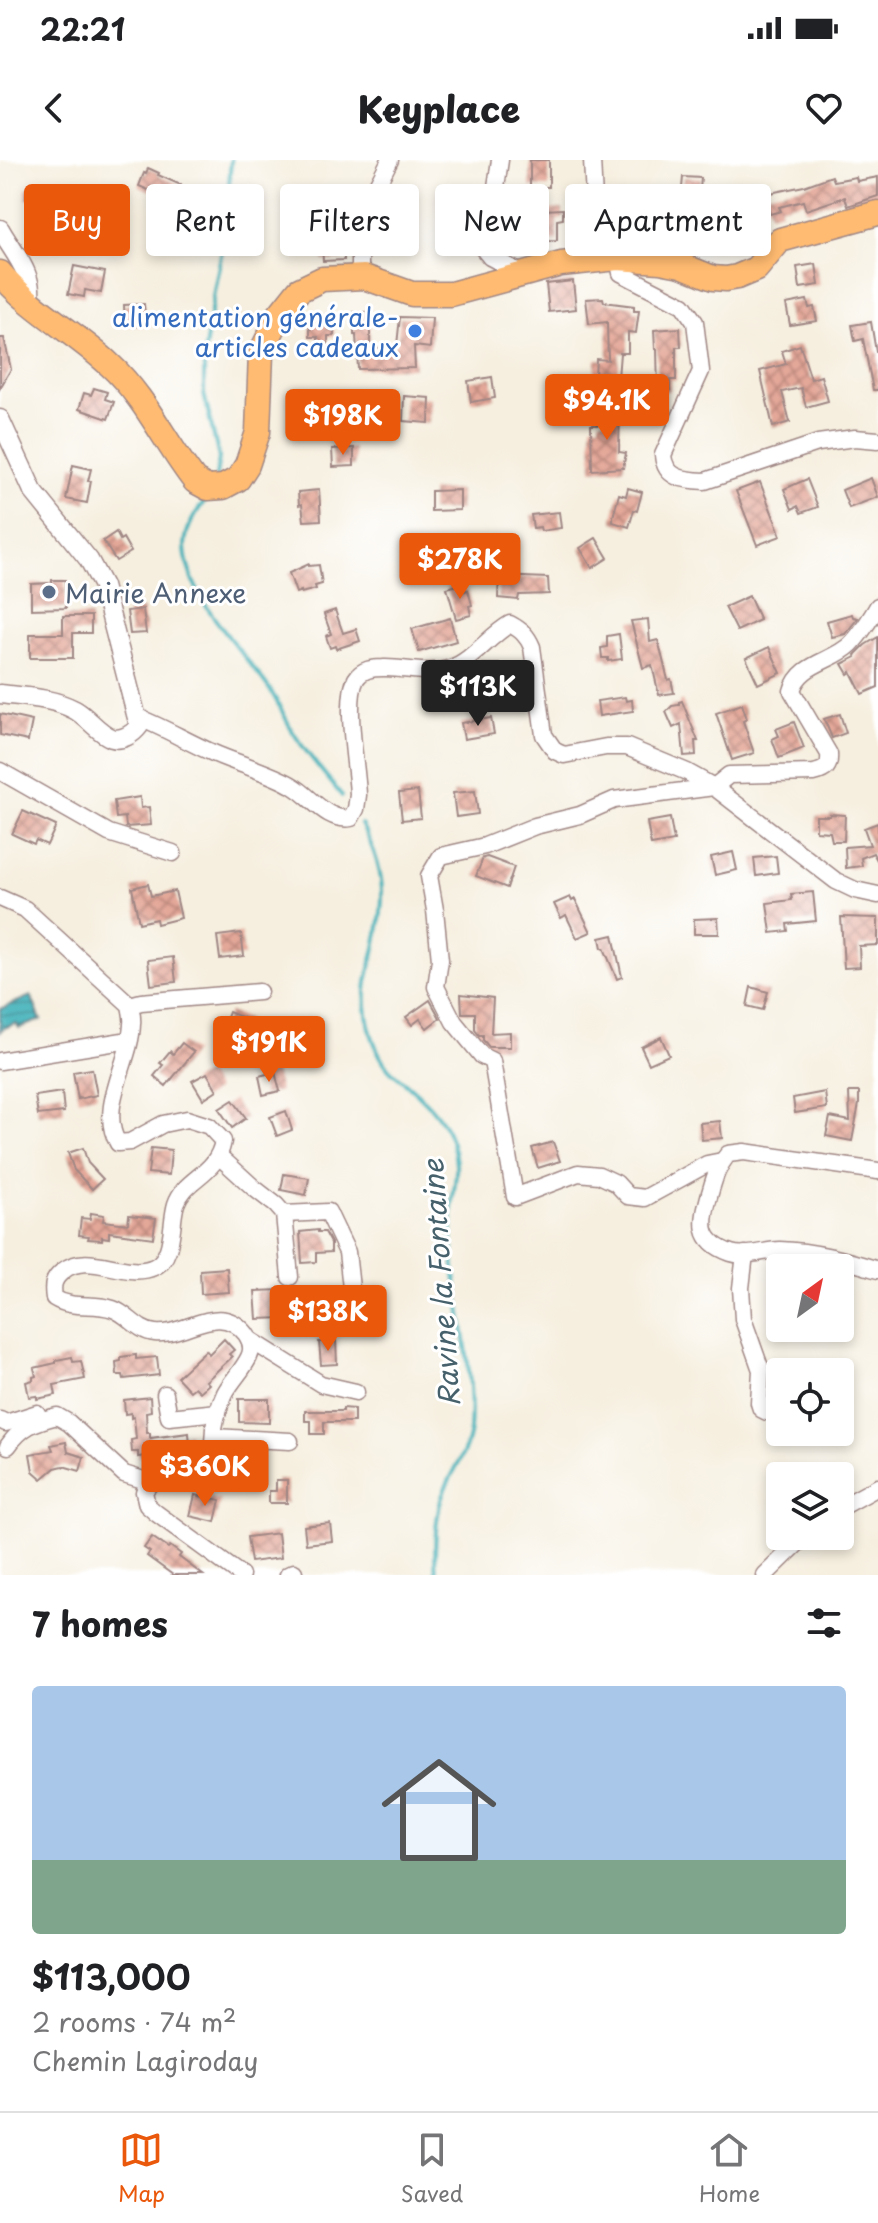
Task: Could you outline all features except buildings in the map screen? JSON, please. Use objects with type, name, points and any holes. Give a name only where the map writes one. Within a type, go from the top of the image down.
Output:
[{"type":"main road","points":[[0,273],[29,302],[111,365],[140,398],[195,481],[208,488],[223,487],[238,479],[247,465],[258,432],[261,353],[280,314],[299,290],[322,279],[360,278],[412,294],[451,294],[561,264],[607,259],[652,260],[726,279],[756,269],[780,240],[878,213]]},
{"type":"street","points":[[360,278],[360,218],[390,160]]},
{"type":"street","points":[[500,160],[493,207],[482,233],[481,246],[490,257],[523,274]]},
{"type":"street","points":[[592,160],[607,259],[621,273],[683,305],[695,322],[701,371],[663,455],[671,476],[705,481],[834,439],[878,440]]},
{"type":"street","points":[[0,229],[28,276],[32,292],[29,302]]},
{"type":"street","points":[[0,419],[33,491],[89,560],[103,586],[139,726],[134,734],[111,737],[77,711],[53,701],[0,694]]},
{"type":"street","points":[[722,1161],[707,1164],[645,1198],[628,1196],[616,1183],[599,1175],[578,1173],[515,1197],[492,1061],[482,1056],[454,1022],[436,987],[440,960],[429,876],[441,856],[485,846],[535,826],[580,815],[614,800],[714,787],[729,775],[814,773],[825,770],[830,764],[829,754],[792,691],[794,683],[799,674],[838,655],[853,642],[878,606]]},
{"type":"street","points":[[137,717],[291,785],[326,813],[342,820],[351,818],[358,795],[351,711],[352,690],[357,676],[368,669],[448,669],[460,664],[497,631],[510,624],[528,637],[532,647],[544,735],[555,751],[564,755],[606,747],[627,747],[687,772],[714,787],[836,881],[855,890],[878,895]]},
{"type":"street","points":[[0,771],[109,833],[173,853]]},
{"type":"street","points":[[0,898],[25,909],[130,1005],[132,1024],[110,1117],[112,1133],[118,1143],[130,1142],[163,1124],[187,1119],[209,1126],[223,1141],[220,1157],[182,1193],[167,1252],[161,1262],[141,1270],[83,1264],[69,1266],[56,1276],[52,1286],[54,1298],[63,1303],[100,1305],[117,1310],[136,1326],[154,1333],[210,1319],[228,1320],[243,1330],[249,1339],[250,1356],[226,1392],[218,1412],[206,1466],[198,1471],[159,1475],[144,1492],[147,1505],[241,1575]]},
{"type":"street","points":[[130,1005],[259,992]]},
{"type":"street","points":[[0,1061],[129,1040]]},
{"type":"street","points":[[878,1171],[744,1152],[728,1154],[717,1169],[703,1222],[709,1239],[718,1248],[736,1255],[779,1250],[830,1256],[878,1270]]},
{"type":"street","points":[[220,1157],[284,1214],[290,1277]]},
{"type":"street","points":[[284,1214],[328,1212],[347,1252],[353,1306]]},
{"type":"street","points":[[745,1254],[741,1288],[743,1319],[758,1357],[761,1370],[759,1403],[766,1412]]},
{"type":"street","points":[[249,1339],[321,1384],[356,1392]]},
{"type":"street","points":[[165,1394],[169,1417],[218,1412]]},
{"type":"street","points":[[0,1420],[6,1423],[42,1412],[45,1419]]},
{"type":"street","points":[[8,1446],[17,1433],[36,1422],[57,1416],[69,1423],[124,1474],[150,1482]]},
{"type":"street","points":[[214,1437],[290,1441]]},
{"type":"street","points":[[854,1498],[878,1487]]},
{"type":"street","points":[[765,1575],[791,1550]]},
{"type":"water","points":[[31,996],[41,1020],[19,1028],[16,1023],[0,1032],[0,1009]]},
{"type":"waterway","name":"Ravine la Fontaine","points":[[216,476],[219,458],[204,394],[204,355],[225,235],[231,160]]},
{"type":"waterway","name":"Ravine la Fontaine","points":[[204,502],[191,523],[185,541],[188,566],[195,584],[216,620],[270,690],[298,740],[342,796]]},
{"type":"waterway","name":"Ravine la Fontaine","points":[[361,824],[376,857],[382,886],[381,916],[366,992],[370,1030],[388,1068],[420,1096],[442,1122],[452,1141],[456,1164],[452,1236],[469,1368],[470,1430],[463,1454],[441,1500],[436,1532],[436,1575]]},
{"type":"place","name":"alimentation générale- articles cadeaux","points":[[415,331]]},
{"type":"place","name":"Mairie Annexe","points":[[49,592]]}]
